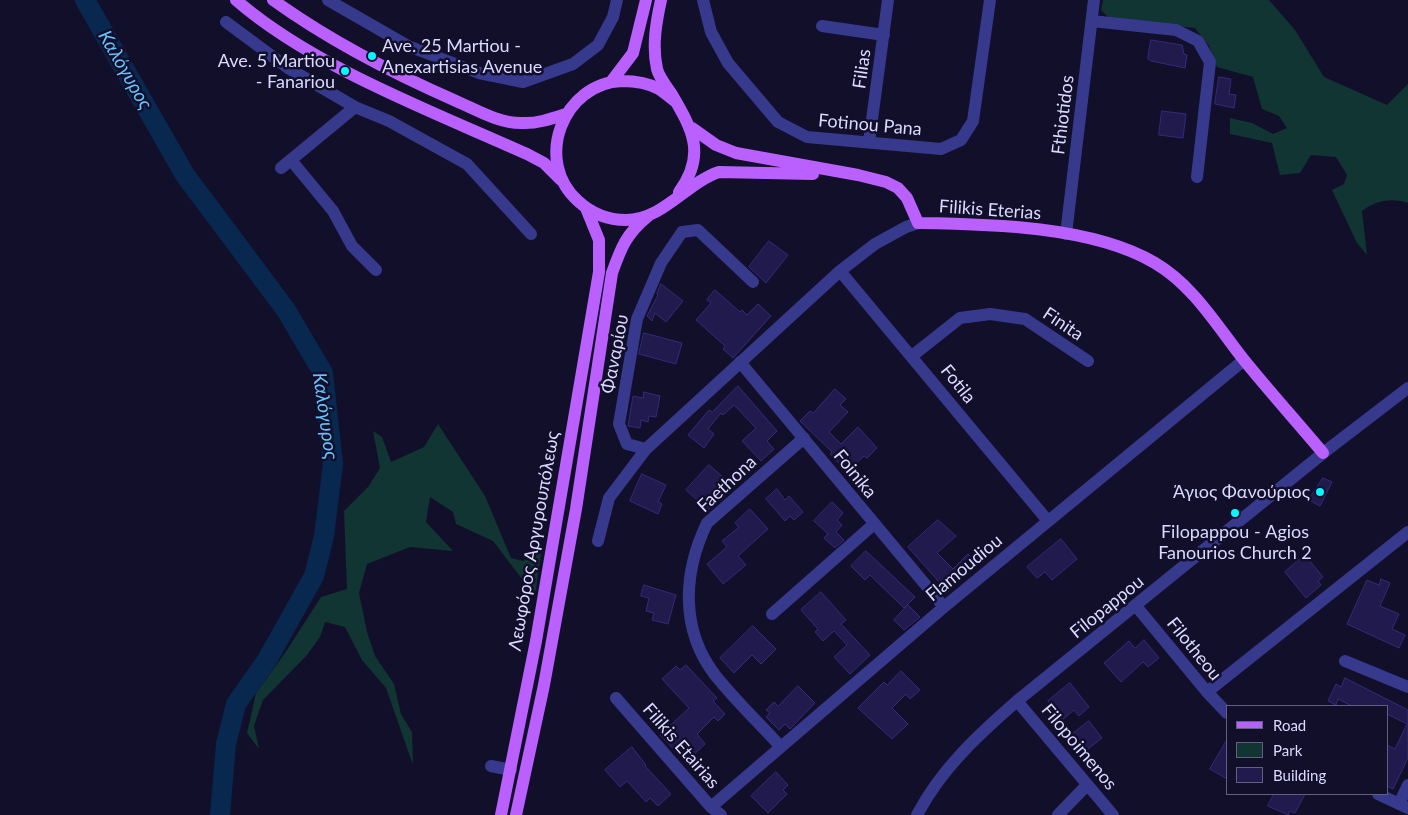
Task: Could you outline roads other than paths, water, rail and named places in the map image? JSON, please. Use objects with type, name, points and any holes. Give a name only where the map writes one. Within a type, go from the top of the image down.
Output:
[{"type":"main road","points":[[236,0],[295,42],[342,68],[544,163],[586,208],[605,217],[626,220],[648,216]]},
{"type":"main road","points":[[273,0],[299,19],[402,78],[495,118],[521,124],[566,114]]},
{"type":"main road","points":[[612,82],[633,53],[646,0]]},
{"type":"main road","points":[[660,0],[654,34],[657,71],[692,128],[716,145],[736,153],[858,175],[898,188],[907,198],[918,223]]},
{"type":"main road","points":[[563,182],[556,160],[557,136],[566,114],[578,99],[593,88],[612,82],[635,81],[658,88],[677,103]]},
{"type":"main road","points":[[674,200],[689,179],[691,171],[695,154],[692,128]]},
{"type":"main road","points":[[605,273],[634,228],[648,216],[705,177],[719,172],[858,175]]},
{"type":"main road","points":[[586,208],[599,240],[605,273]]},
{"type":"main road","name":"Filikis Eterias","points":[[918,223],[978,224],[1066,234],[1118,245],[1156,264],[1190,290],[1244,360],[1323,453]]},
{"type":"main road","name":"Λεωφόρος Αργυρουπόλεως","points":[[501,815],[536,641],[605,273]]},
{"type":"main road","name":"Λεωφόρος Αργυρουπόλεως","points":[[516,815],[544,686],[576,509],[605,273]]},
{"type":"street","points":[[328,0],[408,46],[479,73],[523,82],[573,64],[598,46],[613,17],[617,0]]},
{"type":"street","name":"Fotinou Pana","points":[[703,0],[711,32],[728,63],[778,122],[807,137],[941,149],[961,140],[973,121],[990,0]]},
{"type":"street","name":"Filias","points":[[869,142],[888,0]]},
{"type":"street","name":"Fthiotidos","points":[[1066,234],[1094,0]]},
{"type":"street","points":[[1092,21],[1176,30],[1198,41],[1210,62],[1197,176]]},
{"type":"street","points":[[226,22],[288,68],[355,107],[389,121],[466,164],[531,234]]},
{"type":"street","points":[[822,26],[884,35]]},
{"type":"street","points":[[355,107],[286,164],[332,211],[352,246],[376,270]]},
{"type":"street","name":"Filikis Eterias","points":[[646,449],[840,271],[875,244],[906,227],[918,223]]},
{"type":"street","name":"Φαναρίου","points":[[646,449],[627,444],[619,424],[637,319],[661,262],[682,232],[698,230],[753,282]]},
{"type":"street","name":"Fotila","points":[[840,271],[1048,520]]},
{"type":"street","name":"Finita","points":[[912,356],[960,318],[990,314],[1025,319],[1088,361]]},
{"type":"street","name":"Flamoudiou","points":[[716,811],[780,746],[1048,520],[1244,360]]},
{"type":"street","name":"Foinika","points":[[740,362],[944,607]]},
{"type":"street","name":"Filopappou","points":[[917,815],[926,798],[954,760],[979,734],[1017,701],[1323,453],[1408,388]]},
{"type":"street","name":"Faethona","points":[[780,746],[715,674],[699,645],[688,609],[688,581],[698,542],[708,524],[719,511],[804,438]]},
{"type":"street","points":[[598,541],[609,498],[646,449]]},
{"type":"street","points":[[772,614],[874,524]]},
{"type":"street","points":[[1207,692],[1408,532]]},
{"type":"street","name":"Filotheou","points":[[1136,606],[1207,692],[1226,712]]},
{"type":"street","points":[[1345,661],[1408,687]]},
{"type":"street","name":"Filikis Etairias","points":[[616,698],[716,811]]},
{"type":"street","name":"Filopoimenos","points":[[1017,701],[1114,815]]},
{"type":"street","points":[[491,766],[511,770]]},
{"type":"street","points":[[1058,815],[1087,784]]},
{"type":"street","points":[[1380,795],[1404,806],[1408,785]]},
{"type":"waterway","name":"Καλόγυρος","points":[[85,0],[185,175],[286,310],[323,373],[333,464],[324,536],[314,576],[267,660],[236,704],[226,744],[220,815]]},
{"type":"place","name":"Ave. 25 Martiou - Anexartisias Avenue","points":[[372,56]]},
{"type":"place","name":"Ave. 5 Martiou - Fanariou","points":[[345,71]]},
{"type":"place","name":"Άγιος Φανούριος","points":[[1320,492]]},
{"type":"place","name":"Filopappou - Agios Fanourios Church 2","points":[[1235,513]]}]
